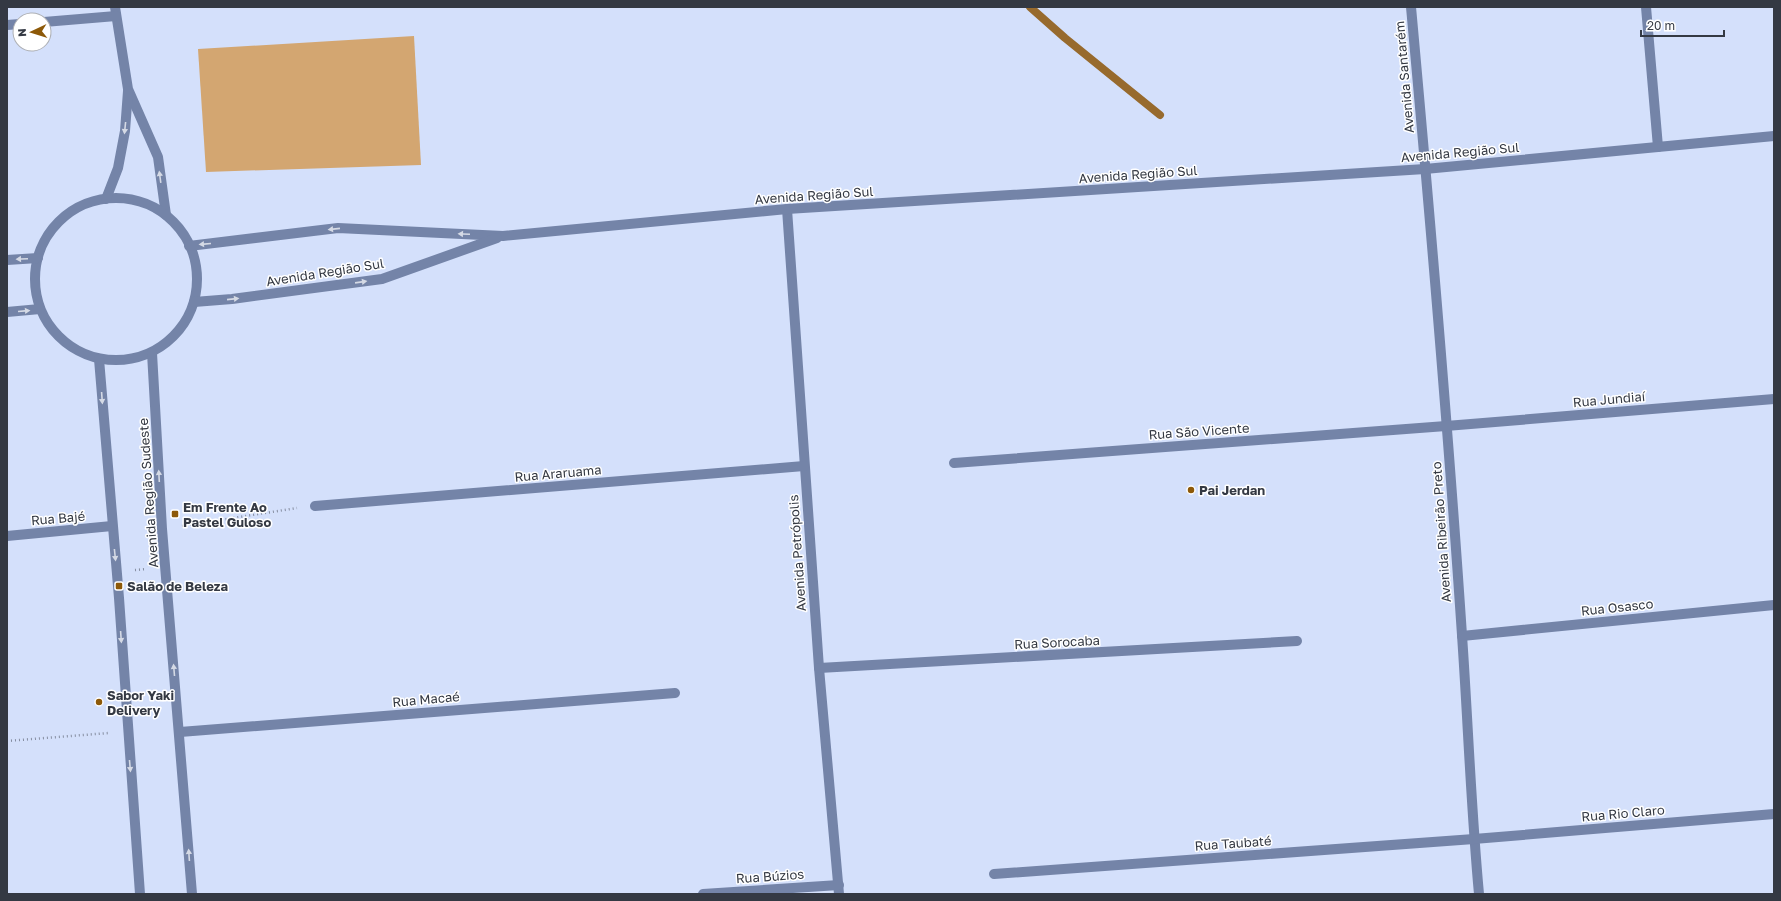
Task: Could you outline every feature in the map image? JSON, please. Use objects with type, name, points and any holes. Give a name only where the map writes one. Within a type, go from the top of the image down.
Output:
[{"type":"street","name":"Avenida Santarém","points":[[1411,7],[1425,169]]},
{"type":"street","points":[[1646,7],[1658,147]]},
{"type":"street","points":[[52,21],[115,11],[128,89],[125,131],[118,168],[106,199]]},
{"type":"street","points":[[128,89],[158,157],[166,215]]},
{"type":"street","name":"Avenida Região Sul","points":[[189,246],[338,228],[502,236],[787,209],[1425,169],[1774,136]]},
{"type":"street","name":"Avenida Ribeirão Preto","points":[[1425,169],[1462,636],[1474,839],[1479,894]]},
{"type":"street","points":[[124,198],[137,201],[166,215],[179,229],[189,246],[197,273],[194,302],[188,318],[178,332],[166,344],[152,352],[131,360],[110,361],[99,359],[80,352],[63,342],[50,327],[40,309],[35,283],[38,258],[48,234],[66,215],[85,204],[106,199],[124,198]]},
{"type":"street","name":"Avenida Petrópolis","points":[[787,209],[819,668],[839,889]]},
{"type":"street","name":"Avenida Região Sul","points":[[194,302],[232,299],[382,279],[502,236]]},
{"type":"street","points":[[7,260],[38,258]]},
{"type":"street","points":[[7,312],[40,309]]},
{"type":"street","name":"Avenida Região Sudeste","points":[[152,352],[162,529],[180,732],[192,894]]},
{"type":"street","points":[[99,359],[140,894]]},
{"type":"street","name":"Rua Jundiaí","points":[[1446,426],[1774,399]]},
{"type":"street","name":"Rua São Vicente","points":[[954,463],[1446,426]]},
{"type":"street","name":"Rua Araruama","points":[[315,506],[804,466]]},
{"type":"street","name":"Rua Bajé","points":[[7,536],[112,526]]},
{"type":"street","name":"Rua Osasco","points":[[1462,636],[1774,604]]},
{"type":"street","name":"Rua Sorocaba","points":[[819,668],[1297,641]]},
{"type":"street","name":"Rua Macaé","points":[[180,732],[675,692]]},
{"type":"street","name":"Rua Rio Claro","points":[[1474,839],[1774,814]]},
{"type":"street","name":"Rua Taubaté","points":[[994,874],[1474,839]]},
{"type":"street","name":"Rua Búzios","points":[[703,894],[839,889]]},
{"type":"path","points":[[162,529],[315,506]]},
{"type":"path","points":[[116,572],[165,568]]},
{"type":"path","points":[[7,741],[128,732]]},
{"type":"shaded area","points":[[414,36],[421,165],[206,172],[198,49]]},
{"type":"waterway","points":[[1030,7],[1065,38],[1160,115]]},
{"type":"place","name":"Pai Jerdan","points":[[1191,490]]},
{"type":"place","name":"Em Frente Ao Pastel Guloso","points":[[175,514]]},
{"type":"place","name":"Salão de Beleza","points":[[119,586]]},
{"type":"place","name":"Sabor Yaki Delivery","points":[[99,702]]}]
